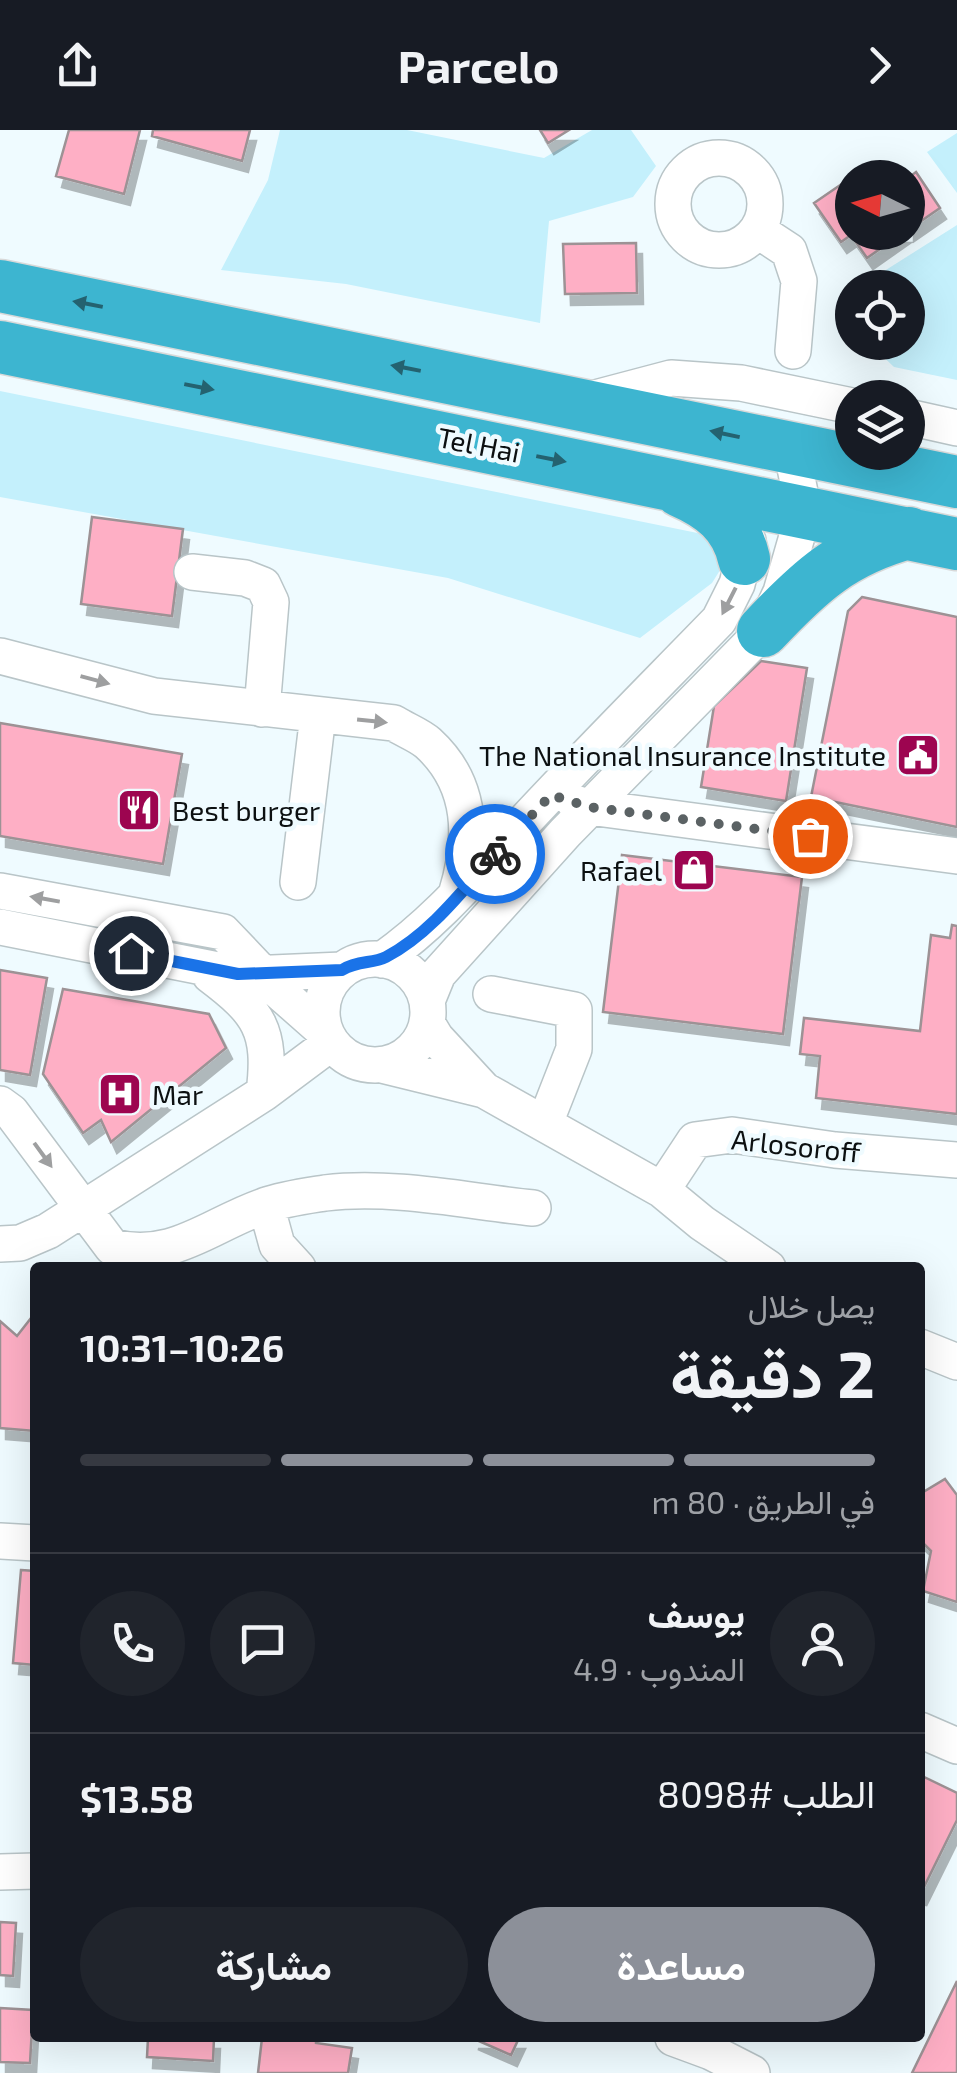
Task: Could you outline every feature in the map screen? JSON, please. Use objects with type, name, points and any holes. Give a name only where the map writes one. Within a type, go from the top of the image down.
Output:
[{"type":"highway","points":[[0,286],[957,482]]},
{"type":"highway","name":"Tel Hai","points":[[0,348],[933,539]]},
{"type":"highway","points":[[656,480],[721,514],[735,531],[744,559]]},
{"type":"highway","points":[[762,631],[804,587],[841,559],[872,543],[933,539]]},
{"type":"street","points":[[700,144],[745,166],[762,186],[764,211],[757,230],[744,243],[728,250],[712,250],[691,241],[680,229],[674,214],[674,195],[680,180],[694,165],[700,144]]},
{"type":"street","points":[[757,230],[789,250],[799,281],[793,352]]},
{"type":"street","points":[[576,403],[671,378],[742,382],[835,402]]},
{"type":"street","points":[[925,421],[957,428]]},
{"type":"street","points":[[0,1244],[20,1243],[34,1237],[264,1092],[347,1050],[398,1060],[411,1051],[421,1038],[438,974],[589,807],[762,631],[781,592],[780,506],[791,448]]},
{"type":"street","points":[[382,960],[428,926],[454,900],[719,620],[744,559],[780,506]]},
{"type":"street","points":[[192,572],[244,578],[264,585],[271,602],[262,709]]},
{"type":"street","points":[[0,656],[154,696],[394,723],[427,742],[453,774],[467,815],[467,859],[454,900]]},
{"type":"street","points":[[298,882],[318,715]]},
{"type":"street","points":[[551,795],[589,807],[957,856]]},
{"type":"street","points":[[0,890],[223,932],[250,974],[274,988],[347,1050],[484,1090],[662,1190],[759,1262]]},
{"type":"street","points":[[0,928],[250,974],[342,970]]},
{"type":"street","points":[[347,1050],[322,1015],[330,983],[354,963],[382,960],[398,964],[421,986],[436,1038],[484,1090]]},
{"type":"street","points":[[197,966],[242,999],[265,1033],[268,1061],[264,1092]]},
{"type":"street","points":[[491,994],[574,1010],[574,1049],[545,1124]]},
{"type":"street","points":[[0,1104],[11,1112],[112,1247],[138,1254],[170,1248],[266,1205],[325,1193],[368,1191],[533,1208]]},
{"type":"street","name":"Arlosoroff","points":[[662,1190],[695,1140],[732,1135],[835,1150],[957,1160]]},
{"type":"street","points":[[266,1205],[277,1245],[293,1262]]},
{"type":"street","points":[[925,1349],[957,1362]]},
{"type":"street","points":[[0,1541],[30,1543]]},
{"type":"street","points":[[925,1732],[957,1746]]},
{"type":"street","points":[[0,1872],[30,1871]]},
{"type":"street","points":[[681,2042],[752,2073]]},
{"type":"shaded area","points":[[280,130],[407,130],[544,158],[592,130],[631,130],[656,166],[633,197],[549,221],[540,323],[346,284],[221,270],[268,180]]},
{"type":"shaded area","points":[[957,133],[957,193],[927,152]]},
{"type":"shaded area","points":[[957,225],[957,380],[894,367],[887,360],[925,360],[925,270],[886,270],[917,250],[925,250],[925,245]]},
{"type":"shaded area","points":[[0,391],[727,539],[727,559],[712,583],[640,638],[448,578],[0,497]]},
{"type":"building","points":[[69,130],[140,130],[124,194],[56,176]]},
{"type":"building","points":[[153,130],[250,130],[242,161],[152,136]]},
{"type":"building","points":[[540,130],[569,130],[548,143]]},
{"type":"building","points":[[925,186],[940,208],[925,218]]},
{"type":"building","points":[[835,189],[835,233],[814,203]]},
{"type":"building","points":[[636,243],[637,293],[565,294],[563,244]]},
{"type":"building","points":[[861,250],[878,250],[867,258]]},
{"type":"building","points":[[92,517],[183,529],[172,616],[81,604]]},
{"type":"building","points":[[862,597],[957,617],[957,827],[811,797],[848,611]]},
{"type":"building","points":[[761,661],[807,668],[786,801],[701,787],[714,706]]},
{"type":"building","points":[[0,723],[182,754],[163,864],[0,836]]},
{"type":"building","points":[[622,855],[802,877],[783,1034],[603,1012]]},
{"type":"building","points":[[952,925],[957,926],[957,1114],[816,1098],[820,1056],[800,1054],[804,1018],[920,1031],[931,935],[950,938]]},
{"type":"building","points":[[0,970],[47,978],[30,1075],[0,1070]]},
{"type":"building","points":[[63,989],[209,1014],[226,1048],[111,1142],[101,1120],[83,1133],[43,1074]]},
{"type":"building","points":[[30,1319],[30,1431],[0,1428],[0,1321],[17,1336]]},
{"type":"building","points":[[945,1479],[957,1495],[957,1602],[925,1592],[931,1551],[925,1545],[925,1491]]},
{"type":"building","points":[[21,1570],[30,1571],[30,1665],[13,1663]]},
{"type":"building","points":[[925,1777],[957,1793],[957,1820],[925,1885]]},
{"type":"building","points":[[0,1922],[16,1923],[13,1976],[0,1975]]},
{"type":"building","points":[[957,1981],[957,2073],[912,2073]]},
{"type":"building","points":[[0,2008],[30,2010],[30,2063],[0,2062]]},
{"type":"building","points":[[148,2042],[214,2042],[213,2061],[147,2057]]},
{"type":"building","points":[[262,2042],[316,2042],[352,2048],[348,2073],[258,2073]]},
{"type":"building","points":[[481,2042],[517,2042],[511,2055]]},
{"type":"way so far","points":[[495,854],[551,795],[589,807],[810,836]]},
{"type":"place","name":"The National Insurance Institute","points":[[918,755]]},
{"type":"place","name":"Best burger","points":[[139,810]]},
{"type":"place","name":"Rafael","points":[[694,870]]},
{"type":"place","name":"Mar","points":[[120,1094]]},
{"type":"route","points":[[131,953],[238,974],[342,970],[368,959],[382,960],[428,926],[495,854]]}]
